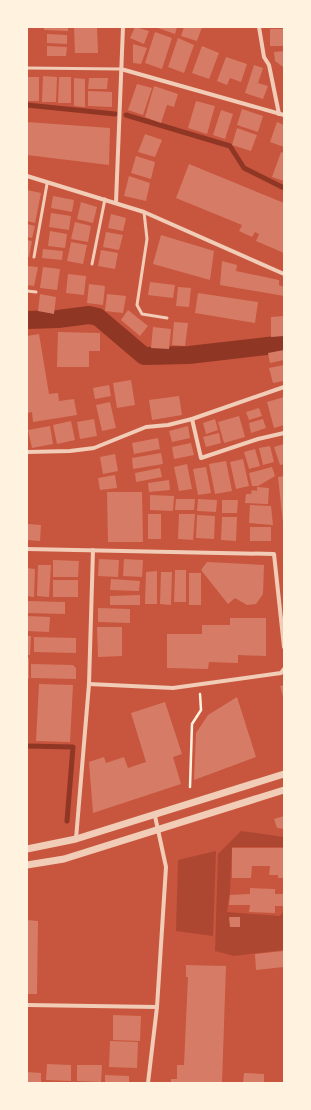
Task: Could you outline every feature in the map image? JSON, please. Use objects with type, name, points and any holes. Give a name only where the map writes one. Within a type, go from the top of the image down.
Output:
[{"type":"street","points":[[116,202],[123,27]]},
{"type":"street","points":[[259,27],[264,57],[269,65],[282,114]]},
{"type":"street","points":[[121,69],[282,114]]},
{"type":"street","points":[[27,176],[47,184],[116,202],[144,212],[284,274]]},
{"type":"street","points":[[27,452],[70,451],[94,448],[146,427],[168,425],[192,420],[284,387]]},
{"type":"street","points":[[192,420],[201,458],[258,439],[284,433]]},
{"type":"street","points":[[27,549],[274,554],[284,647]]},
{"type":"street","points":[[76,839],[89,684],[92,550]]},
{"type":"street","points":[[89,684],[173,688],[281,674],[284,669]]},
{"type":"street","points":[[27,849],[76,839],[155,816],[284,774]]},
{"type":"street","points":[[27,865],[64,859],[284,790]]},
{"type":"street","points":[[148,1083],[157,1007],[166,867],[155,816]]},
{"type":"street","points":[[27,1005],[157,1007]]},
{"type":"lane","points":[[27,68],[121,69]]},
{"type":"lane","points":[[34,257],[47,184]]},
{"type":"lane","points":[[92,264],[105,199]]},
{"type":"lane","points":[[144,212],[147,239],[137,305],[142,314],[166,318]]},
{"type":"lane","points":[[27,291],[36,292]]},
{"type":"path","points":[[190,787],[192,724],[201,710],[200,684]]},
{"type":"shaded area","points":[[241,831],[284,837],[284,847],[232,847],[230,891],[227,912],[280,916],[284,911],[284,950],[234,956],[215,951],[218,854]]},
{"type":"shaded area","points":[[216,851],[213,936],[176,931],[178,860]]},
{"type":"building","points":[[44,27],[68,27],[68,31],[44,30]]},
{"type":"building","points":[[74,27],[97,27],[98,53],[75,53]]},
{"type":"building","points":[[135,27],[149,31],[144,44],[130,38]]},
{"type":"building","points":[[155,27],[177,27],[175,34]]},
{"type":"building","points":[[184,27],[202,27],[197,41],[181,36]]},
{"type":"building","points":[[270,29],[284,29],[284,46],[270,46]]},
{"type":"building","points":[[155,32],[172,38],[162,69],[145,63]]},
{"type":"building","points":[[47,34],[67,35],[67,44],[47,43]]},
{"type":"building","points":[[178,38],[194,45],[184,73],[168,67]]},
{"type":"building","points":[[133,44],[147,48],[141,64],[133,63]]},
{"type":"building","points":[[47,46],[67,47],[66,56],[47,56]]},
{"type":"building","points":[[202,46],[219,53],[209,79],[192,73]]},
{"type":"building","points":[[284,51],[283,67],[275,61],[274,52]]},
{"type":"building","points":[[226,57],[247,64],[241,82],[230,78],[227,85],[217,81]]},
{"type":"building","points":[[254,65],[263,68],[258,83],[268,86],[263,99],[245,93]]},
{"type":"building","points":[[43,76],[57,77],[56,102],[42,102]]},
{"type":"building","points":[[27,77],[39,77],[39,101],[27,101]]},
{"type":"building","points":[[59,77],[71,77],[71,103],[58,103]]},
{"type":"building","points":[[74,78],[85,79],[85,107],[74,106]]},
{"type":"building","points":[[89,78],[108,78],[107,89],[88,89]]},
{"type":"building","points":[[137,84],[152,88],[143,115],[128,110]]},
{"type":"building","points":[[154,86],[178,94],[174,107],[167,105],[161,123],[145,117]]},
{"type":"building","points":[[88,91],[112,92],[112,107],[88,106]]},
{"type":"building","points":[[196,101],[215,106],[207,134],[188,128]]},
{"type":"building","points":[[242,109],[263,116],[258,132],[237,125]]},
{"type":"building","points":[[221,110],[233,114],[225,139],[213,135]]},
{"type":"building","points":[[27,122],[110,128],[109,165],[27,155]]},
{"type":"building","points":[[277,122],[284,125],[284,147],[270,142]]},
{"type":"building","points":[[237,128],[257,135],[251,151],[232,145]]},
{"type":"building","points":[[145,134],[162,140],[155,157],[138,152]]},
{"type":"building","points":[[281,152],[284,153],[284,181],[272,177]]},
{"type":"building","points":[[136,156],[155,162],[151,179],[131,173]]},
{"type":"building","points":[[189,164],[284,203],[284,253],[256,241],[259,234],[255,232],[252,237],[239,231],[242,225],[176,198]]},
{"type":"building","points":[[129,176],[150,183],[146,201],[124,196]]},
{"type":"building","points":[[27,190],[41,193],[35,223],[27,221]]},
{"type":"building","points":[[53,196],[74,200],[72,212],[51,208]]},
{"type":"building","points":[[81,202],[97,207],[93,223],[77,219]]},
{"type":"building","points":[[51,213],[71,216],[69,230],[49,227]]},
{"type":"building","points":[[111,214],[126,218],[123,231],[108,228]]},
{"type":"building","points":[[75,222],[91,226],[88,242],[71,239]]},
{"type":"building","points":[[27,224],[35,226],[32,238],[27,237]]},
{"type":"building","points":[[50,231],[67,234],[65,248],[48,246]]},
{"type":"building","points":[[106,232],[123,235],[119,250],[103,247]]},
{"type":"building","points":[[161,235],[214,251],[210,280],[153,264]]},
{"type":"building","points":[[27,240],[32,241],[29,257],[27,257]]},
{"type":"building","points":[[71,242],[87,245],[83,264],[67,261]]},
{"type":"building","points":[[43,249],[63,251],[62,260],[42,258]]},
{"type":"building","points":[[101,250],[118,253],[115,269],[98,266]]},
{"type":"building","points":[[222,261],[237,265],[236,271],[279,280],[279,285],[284,287],[284,296],[220,285]]},
{"type":"building","points":[[27,266],[38,267],[34,286],[27,285]]},
{"type":"building","points":[[43,267],[60,269],[57,290],[40,288]]},
{"type":"building","points":[[68,274],[86,276],[84,295],[66,293]]},
{"type":"building","points":[[150,282],[175,285],[173,298],[148,295]]},
{"type":"building","points":[[89,284],[105,286],[103,305],[87,303]]},
{"type":"building","points":[[178,287],[191,288],[189,307],[176,306]]},
{"type":"building","points":[[198,293],[258,302],[255,323],[195,313]]},
{"type":"building","points":[[40,294],[56,297],[54,314],[38,311]]},
{"type":"building","points":[[107,294],[126,296],[123,313],[105,311]]},
{"type":"building","points":[[128,310],[148,326],[140,336],[121,320]]},
{"type":"building","points":[[284,316],[284,336],[271,337],[271,317]]},
{"type":"building","points":[[174,322],[188,323],[185,346],[172,345]]},
{"type":"building","points":[[153,327],[171,329],[169,349],[151,348]]},
{"type":"building","points":[[58,332],[100,333],[100,351],[89,351],[89,367],[57,367]]},
{"type":"building","points":[[39,334],[49,394],[58,393],[59,401],[74,399],[77,415],[33,422],[32,412],[27,413],[27,336]]},
{"type":"building","points":[[284,350],[284,360],[270,363],[268,353]]},
{"type":"building","points":[[284,365],[284,381],[273,383],[269,368]]},
{"type":"building","points":[[131,380],[135,405],[117,408],[113,383]]},
{"type":"building","points":[[109,385],[111,396],[95,399],[93,388]]},
{"type":"building","points":[[179,396],[182,415],[152,420],[149,400]]},
{"type":"building","points":[[284,397],[284,425],[274,428],[267,402]]},
{"type":"building","points":[[110,402],[116,428],[102,431],[96,405]]},
{"type":"building","points":[[259,408],[262,416],[249,420],[246,412]]},
{"type":"building","points":[[239,416],[245,437],[224,443],[218,422]]},
{"type":"building","points":[[94,419],[97,436],[80,439],[77,422]]},
{"type":"building","points":[[215,419],[218,430],[206,434],[203,423]]},
{"type":"building","points":[[263,419],[266,428],[251,433],[249,423]]},
{"type":"building","points":[[71,421],[75,440],[57,444],[53,425]]},
{"type":"building","points":[[50,426],[53,444],[32,448],[28,430]]},
{"type":"building","points":[[188,426],[190,438],[172,442],[169,431]]},
{"type":"building","points":[[219,433],[221,443],[206,447],[203,437]]},
{"type":"building","points":[[158,438],[160,449],[134,454],[132,443]]},
{"type":"building","points":[[191,443],[194,455],[174,459],[172,447]]},
{"type":"building","points":[[284,444],[284,464],[280,465],[274,447]]},
{"type":"building","points":[[270,446],[274,462],[263,465],[259,448]]},
{"type":"building","points":[[255,449],[260,466],[249,469],[244,452]]},
{"type":"building","points":[[161,453],[163,464],[133,469],[132,458]]},
{"type":"building","points":[[115,454],[118,471],[103,474],[100,457]]},
{"type":"building","points":[[243,459],[249,486],[236,489],[230,462]]},
{"type":"building","points":[[226,461],[232,491],[215,494],[209,464]]},
{"type":"building","points":[[187,464],[192,489],[179,491],[174,467]]},
{"type":"building","points":[[206,467],[211,493],[198,495],[193,469]]},
{"type":"building","points":[[272,467],[275,476],[258,486],[252,486],[249,473]]},
{"type":"building","points":[[160,468],[162,477],[136,482],[135,473]]},
{"type":"building","points":[[115,475],[117,488],[100,490],[98,478]]},
{"type":"building","points":[[284,476],[284,523],[283,523],[278,477]]},
{"type":"building","points":[[169,480],[170,490],[149,492],[148,483]]},
{"type":"building","points":[[257,487],[269,488],[268,504],[245,503],[246,494],[251,494],[252,490],[257,491]]},
{"type":"building","points":[[107,492],[142,492],[143,542],[108,542]]},
{"type":"building","points":[[150,495],[174,496],[173,511],[150,510]]},
{"type":"building","points":[[176,499],[195,499],[194,510],[175,510]]},
{"type":"building","points":[[198,499],[217,500],[216,512],[197,511]]},
{"type":"building","points":[[222,500],[238,500],[237,513],[222,513]]},
{"type":"building","points":[[250,505],[271,506],[273,525],[249,523]]},
{"type":"building","points":[[148,514],[161,514],[161,539],[148,539]]},
{"type":"building","points":[[179,514],[195,514],[193,540],[178,539]]},
{"type":"building","points":[[197,515],[215,516],[214,539],[196,538]]},
{"type":"building","points":[[222,517],[237,517],[236,541],[221,540]]},
{"type":"building","points":[[28,524],[41,525],[40,541],[27,540]]},
{"type":"building","points":[[250,527],[271,527],[271,541],[250,541]]},
{"type":"building","points":[[99,559],[119,560],[118,577],[98,576]]},
{"type":"building","points":[[124,559],[143,560],[142,577],[123,576]]},
{"type":"building","points":[[53,560],[79,561],[78,577],[53,577]]},
{"type":"building","points":[[207,562],[264,565],[263,594],[256,604],[247,605],[235,598],[228,604],[201,570]]},
{"type":"building","points":[[38,565],[51,565],[49,597],[37,596]]},
{"type":"building","points":[[27,568],[35,569],[34,597],[27,596]]},
{"type":"building","points":[[175,570],[186,570],[186,602],[174,602]]},
{"type":"building","points":[[157,571],[157,604],[145,604],[146,572]]},
{"type":"building","points":[[161,572],[172,572],[171,605],[160,604]]},
{"type":"building","points":[[189,573],[201,573],[201,605],[189,605]]},
{"type":"building","points":[[111,579],[140,581],[139,591],[110,590]]},
{"type":"building","points":[[53,580],[78,580],[78,597],[53,597]]},
{"type":"building","points":[[140,595],[140,605],[110,605],[110,596]]},
{"type":"building","points":[[27,601],[65,602],[65,614],[27,613]]},
{"type":"building","points":[[98,608],[130,609],[130,623],[98,622]]},
{"type":"building","points":[[27,616],[50,617],[49,632],[27,631]]},
{"type":"building","points":[[230,618],[266,618],[266,656],[238,655],[238,663],[209,662],[208,669],[167,668],[167,634],[202,634],[202,625],[230,625]]},
{"type":"building","points":[[97,627],[122,627],[122,656],[98,657]]},
{"type":"building","points":[[27,636],[31,636],[30,655],[27,655]]},
{"type":"building","points":[[34,637],[76,638],[76,653],[34,652]]},
{"type":"building","points":[[27,658],[29,658],[29,679],[27,678]]},
{"type":"building","points":[[31,664],[73,665],[76,668],[76,679],[31,678]]},
{"type":"building","points":[[39,684],[73,685],[70,742],[36,741]]},
{"type":"building","points":[[284,685],[284,700],[280,686]]},
{"type":"building","points":[[237,697],[256,757],[194,780],[196,733],[208,715]]},
{"type":"building","points":[[165,702],[182,754],[173,757],[181,784],[93,813],[89,762],[104,757],[106,763],[124,757],[128,768],[146,762],[131,713]]},
{"type":"building","points":[[284,816],[284,829],[277,828],[274,819]]},
{"type":"building","points":[[232,848],[284,848],[284,878],[278,878],[278,875],[269,875],[270,866],[252,866],[251,878],[232,878]]},
{"type":"building","points":[[250,888],[275,889],[275,894],[283,894],[283,906],[275,906],[275,913],[249,912],[250,905],[229,905],[230,895],[250,894]]},
{"type":"building","points":[[229,917],[240,917],[240,927],[230,927]]},
{"type":"building","points":[[27,920],[38,921],[37,994],[27,994]]},
{"type":"building","points":[[284,951],[284,967],[256,970],[255,954]]},
{"type":"building","points":[[186,965],[226,966],[222,1083],[171,1083],[171,1079],[177,1079],[177,1065],[184,1065],[188,977],[186,977]]},
{"type":"building","points":[[113,1015],[141,1016],[140,1041],[113,1040]]},
{"type":"building","points":[[110,1041],[138,1042],[137,1068],[109,1067]]},
{"type":"building","points":[[47,1064],[71,1065],[71,1081],[46,1080]]},
{"type":"building","points":[[77,1065],[102,1065],[101,1082],[77,1081]]},
{"type":"building","points":[[27,1072],[41,1073],[41,1083],[27,1083]]},
{"type":"building","points":[[244,1073],[264,1074],[264,1083],[243,1083]]},
{"type":"building","points":[[105,1075],[129,1076],[129,1083],[105,1083]]},
{"type":"waterway","points":[[27,105],[115,114]]},
{"type":"waterway","points":[[126,115],[230,146],[244,168],[284,188]]},
{"type":"waterway","points":[[27,320],[58,319],[89,315],[98,317],[144,356],[189,355],[284,344]]},
{"type":"waterway","points":[[27,746],[73,747],[67,821]]}]
